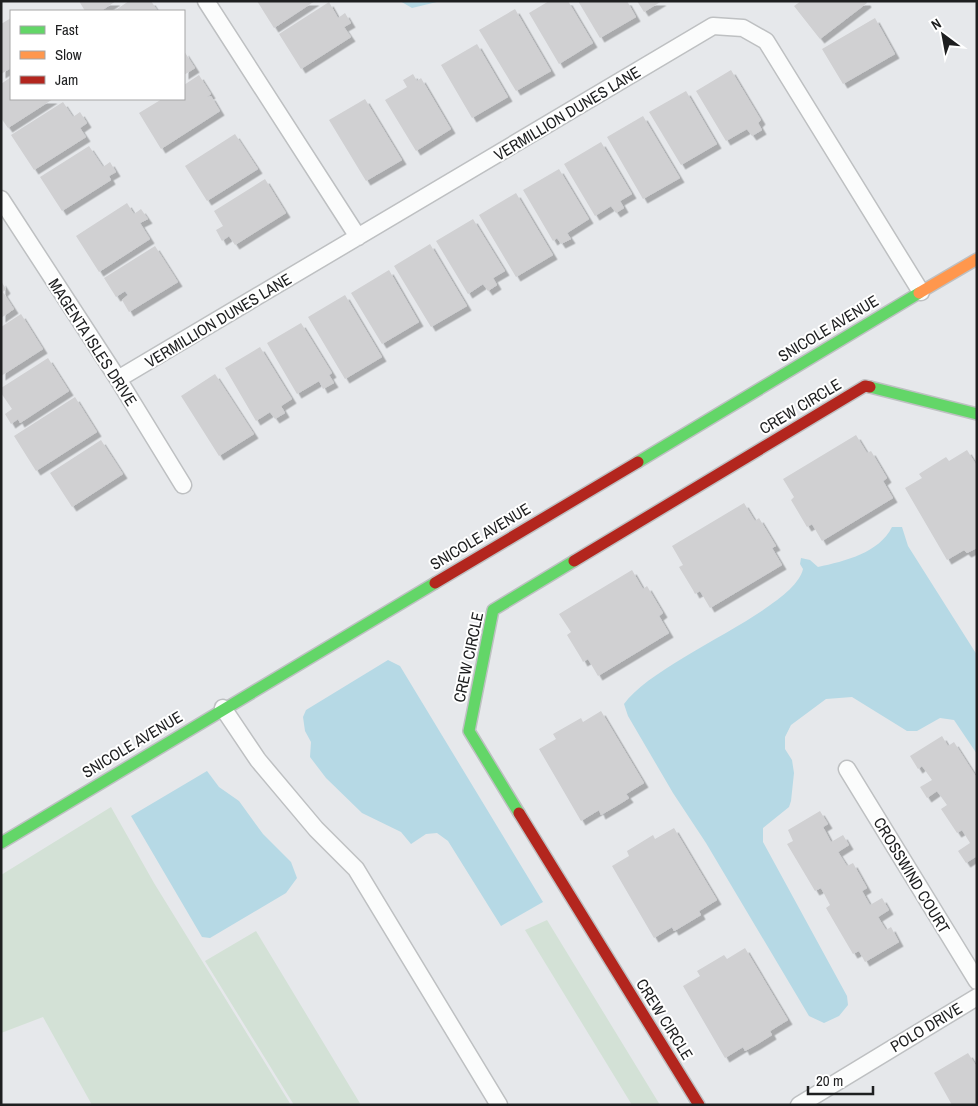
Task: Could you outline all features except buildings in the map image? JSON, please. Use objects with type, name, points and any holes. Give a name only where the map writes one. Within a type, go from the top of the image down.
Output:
[{"type":"street","points":[[206,1],[358,237]]},
{"type":"street","name":"VERMILLION DUNES LANE","points":[[118,379],[713,26],[743,28],[766,41],[921,292]]},
{"type":"street","name":"MAGENTA ISLES DRIVE","points":[[1,199],[118,379],[183,485]]},
{"type":"street","name":"SNICOLE AVENUE","points":[[1,843],[223,708],[977,259]]},
{"type":"street","name":"CREW CIRCLE","points":[[699,1105],[469,731],[493,610],[865,386],[977,414]]},
{"type":"street","points":[[223,708],[258,760],[316,829],[356,869],[499,1105]]},
{"type":"street","name":"CROSSWIND COURT","points":[[847,769],[977,981]]},
{"type":"street","name":"POLO DRIVE","points":[[799,1105],[977,997]]},
{"type":"shaded area","points":[[111,807],[154,883],[291,1105],[92,1105],[43,1017],[1,1033],[1,875]]},
{"type":"shaded area","points":[[547,920],[660,1105],[632,1105],[525,930]]},
{"type":"shaded area","points":[[256,931],[361,1105],[294,1105],[205,961]]},
{"type":"water","points":[[400,1],[441,1],[412,8]]},
{"type":"water","points":[[892,527],[902,527],[908,546],[977,655],[977,754],[954,720],[940,718],[917,731],[907,731],[852,697],[826,699],[791,725],[785,737],[785,749],[792,760],[794,773],[791,801],[789,807],[763,828],[763,842],[847,996],[848,1005],[839,1016],[824,1023],[809,1016],[706,843],[673,793],[628,716],[624,704],[641,687],[664,670],[776,601],[794,585],[803,569],[800,564],[801,558],[810,560],[818,567],[850,559],[870,550],[886,536]]},
{"type":"water","points":[[388,660],[400,666],[543,902],[501,926],[448,841],[437,833],[426,834],[411,844],[401,832],[362,813],[326,778],[310,757],[311,742],[305,731],[303,717],[306,710]]},
{"type":"water","points":[[207,771],[219,787],[239,801],[263,834],[291,862],[297,878],[286,893],[210,938],[202,937],[131,816]]},
{"type":"traffic: fast","points":[[638,462],[919,293]]},
{"type":"traffic: fast","points":[[870,387],[977,414]]},
{"type":"traffic: fast","points":[[519,813],[469,731],[493,610],[574,561]]},
{"type":"traffic: fast","points":[[1,843],[435,583]]},
{"type":"traffic: slow","points":[[919,293],[977,259]]},
{"type":"traffic: jam","points":[[574,561],[865,386],[870,387]]},
{"type":"traffic: jam","points":[[435,583],[638,462]]},
{"type":"traffic: jam","points":[[519,813],[699,1105]]}]
